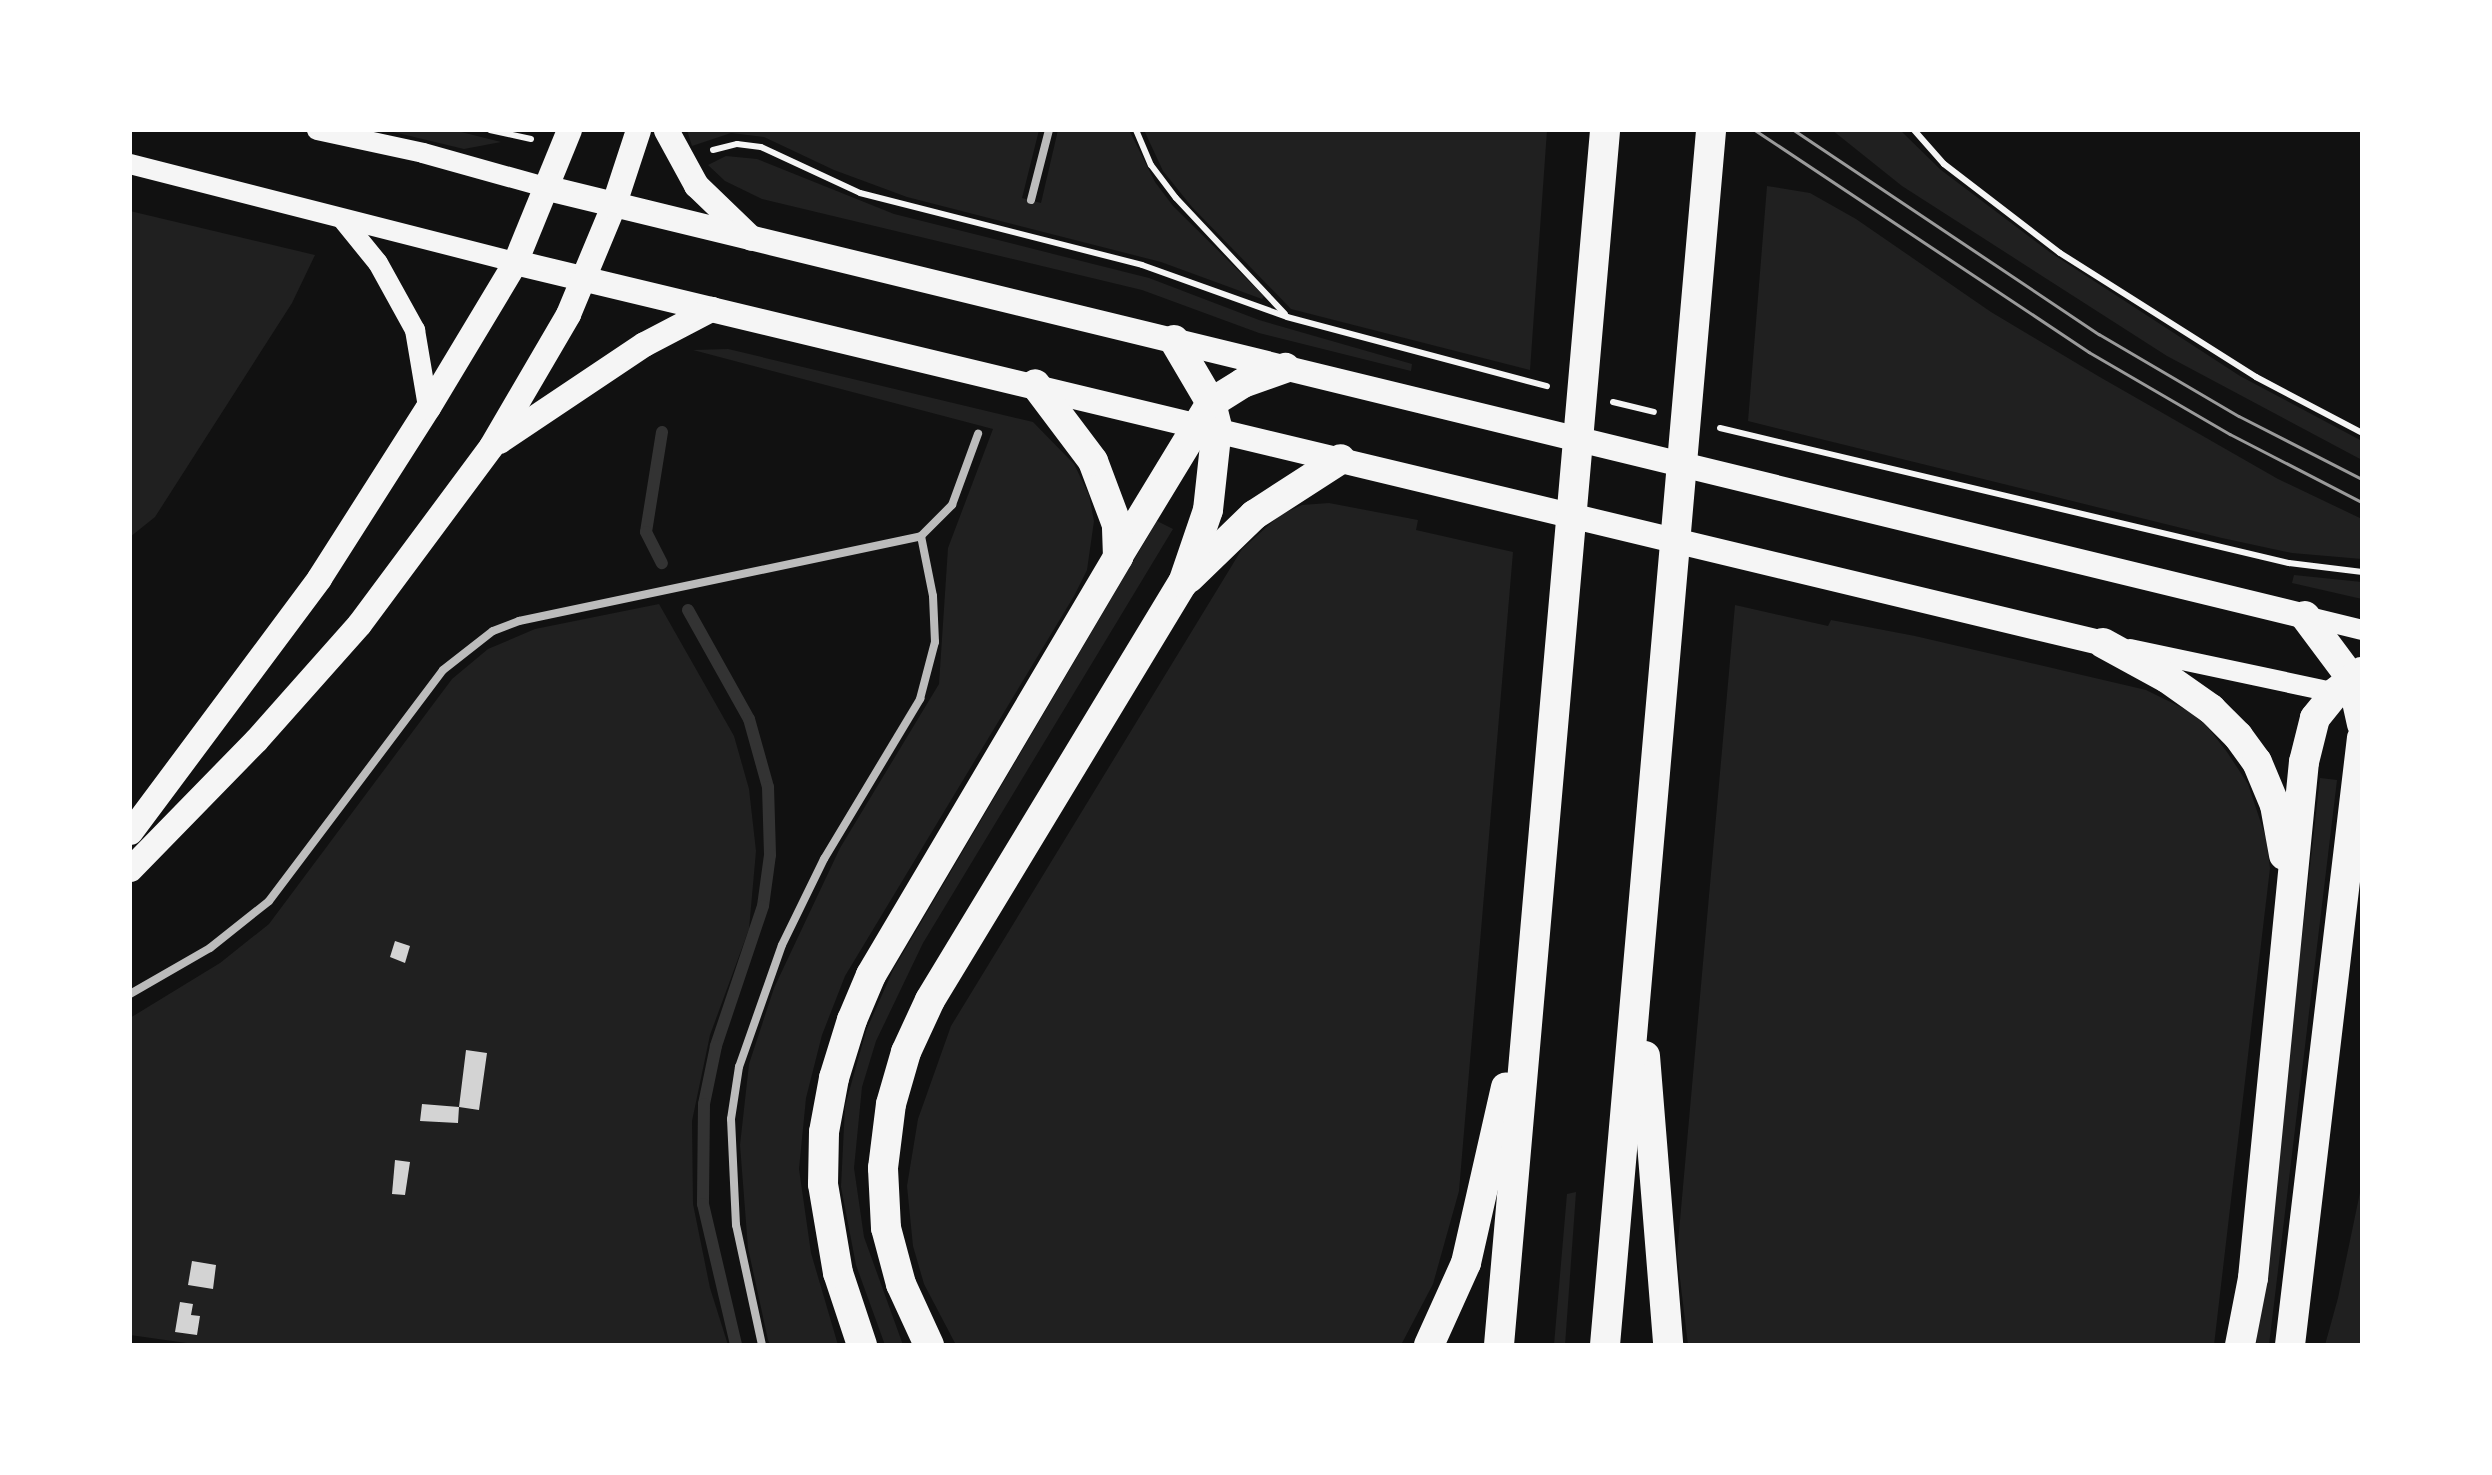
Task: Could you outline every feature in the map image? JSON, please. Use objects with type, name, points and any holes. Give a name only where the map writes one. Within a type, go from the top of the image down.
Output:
[{"type":"highway","points":[[1499,1345],[1604,130]]},
{"type":"highway","points":[[1606,1345],[1712,130]]},
{"type":"highway","points":[[929,1345],[901,1284],[886,1228],[882,1168],[890,1104],[906,1052],[930,1000],[1183,583],[1208,510],[1209,418],[1174,340]]},
{"type":"highway","points":[[862,1345],[838,1273],[822,1184],[827,1114],[852,1020],[870,975],[1118,557],[1209,418],[1244,383],[1285,368]]},
{"type":"highway","points":[[1034,384],[1093,462],[1117,525],[1118,557]]},
{"type":"highway","points":[[1183,583],[1254,515],[1341,459]]},
{"type":"highway","points":[[2240,1345],[2254,1278],[2290,888],[2308,740],[2316,718],[2355,694],[2305,616]]},
{"type":"highway","points":[[2103,644],[2168,678],[2212,709],[2238,736],[2256,762],[2275,806],[2290,888]]},
{"type":"highway","points":[[2290,1345],[2362,738]]},
{"type":"highway","points":[[2340,946],[2362,896]]},
{"type":"highway","points":[[1639,964],[1668,1345]]},
{"type":"highway","points":[[1429,1345],[1466,1264],[1532,972]]},
{"type":"main road","points":[[317,130],[423,153],[754,241],[1780,486],[2362,630]]},
{"type":"main road","points":[[130,869],[256,740],[359,624],[492,446],[555,342],[613,206],[638,130]]},
{"type":"main road","points":[[666,130],[696,184],[754,241]]},
{"type":"main road","points":[[130,832],[319,578],[428,407],[514,262],[566,138]]},
{"type":"main road","points":[[130,164],[710,309],[1034,384],[1209,418],[1341,459],[2103,644],[2355,694]]},
{"type":"main road","points":[[343,220],[378,262],[415,330],[428,407]]},
{"type":"main road","points":[[492,446],[644,344],[710,309]]},
{"type":"lane","points":[[1031,200],[1049,130]]},
{"type":"lane","points":[[130,994],[210,948],[269,901],[443,670],[493,631],[519,621],[921,536],[952,505],[978,434]]},
{"type":"lane","points":[[762,1345],[736,1226],[731,1119],[738,1067],[782,944],[824,859],[920,699],[935,642],[933,596],[921,536]]},
{"type":"path","points":[[490,130],[566,138]]},
{"type":"path","points":[[1136,130],[1151,165],[1176,198],[1272,296],[1286,317]]},
{"type":"path","points":[[1914,130],[1944,164],[2060,253],[2256,377],[2362,432]]},
{"type":"path","points":[[684,166],[711,151],[737,144],[762,146],[860,194],[1142,264],[1286,317],[1559,389]]},
{"type":"path","points":[[1597,398],[1672,417]]},
{"type":"path","points":[[1710,426],[2289,563],[2362,572]]},
{"type":"shaded area","points":[[385,130],[453,130],[501,142],[464,149]]},
{"type":"shaded area","points":[[687,130],[1039,130],[1022,198],[1041,203],[1058,130],[1129,130],[1155,182],[1173,206],[1264,296],[1262,299],[1161,262],[907,197],[834,170],[764,137],[731,133],[692,146]]},
{"type":"shaded area","points":[[1144,130],[1547,130],[1530,370],[1291,309],[1192,207],[1163,171]]},
{"type":"shaded area","points":[[1832,130],[1900,130],[1941,170],[2051,253],[2240,376],[2362,441],[2362,460],[2167,356],[1902,186]]},
{"type":"shaded area","points":[[726,156],[757,159],[894,214],[1149,278],[1259,320],[1412,364],[1411,371],[1259,333],[1142,290],[762,199],[725,181],[708,165]]},
{"type":"shaded area","points":[[1767,186],[1810,193],[1856,219],[1991,312],[2098,376],[2278,479],[2362,519],[2362,559],[2292,553],[2222,538],[1748,421]]},
{"type":"shaded area","points":[[130,211],[315,255],[292,303],[155,517],[130,537]]},
{"type":"shaded area","points":[[728,349],[1033,422],[1074,464],[1089,495],[1094,521],[1087,570],[1074,596],[845,976],[822,1035],[806,1098],[799,1169],[811,1253],[838,1345],[770,1345],[768,1340],[748,1248],[740,1145],[749,1064],[774,988],[840,848],[939,684],[948,548],[993,429],[693,350]]},
{"type":"shaded area","points":[[1329,503],[1418,520],[1416,530],[1513,552],[1459,1191],[1433,1284],[1401,1345],[956,1345],[924,1284],[913,1246],[907,1186],[918,1119],[951,1026],[1242,549],[1280,515],[1302,505]]},
{"type":"shaded area","points":[[1157,521],[1173,529],[923,943],[876,1041],[862,1087],[854,1168],[864,1237],[903,1345],[885,1345],[856,1265],[841,1187],[845,1106],[866,1031],[893,970]]},
{"type":"shaded area","points":[[2294,575],[2362,582],[2362,599],[2292,583]]},
{"type":"shaded area","points":[[659,604],[734,736],[749,789],[756,851],[749,929],[710,1035],[692,1121],[693,1204],[710,1288],[728,1345],[201,1345],[130,1335],[130,1018],[220,963],[269,924],[452,679],[488,649],[535,629]]},
{"type":"shaded area","points":[[1735,605],[1828,626],[1831,620],[1915,636],[2146,690],[2199,716],[2248,784],[2266,838],[2270,868],[2214,1345],[1688,1345],[1677,1254]]},
{"type":"shaded area","points":[[2320,778],[2337,780],[2269,1345],[2256,1345]]},
{"type":"shaded area","points":[[2362,1183],[2362,1345],[2325,1345],[2338,1298]]},
{"type":"shaded area","points":[[1576,1192],[1565,1345],[1554,1345],[1567,1194]]},
{"type":"building","points":[[395,941],[410,946],[405,963],[390,957]]},
{"type":"building","points":[[466,1050],[487,1053],[479,1110],[459,1107]]},
{"type":"building","points":[[422,1104],[459,1107],[458,1123],[420,1121]]},
{"type":"building","points":[[395,1160],[410,1162],[405,1195],[392,1194]]},
{"type":"building","points":[[192,1261],[216,1265],[213,1289],[188,1285]]},
{"type":"building","points":[[180,1302],[193,1304],[191,1315],[200,1316],[197,1335],[175,1332]]},
{"type":"waterway","points":[[662,432],[646,532],[662,563]]},
{"type":"waterway","points":[[688,610],[749,719],[768,787],[770,855],[763,906],[716,1046],[704,1104],[703,1204],[736,1345]]},
{"type":"tram line","points":[[1755,130],[2089,352],[2230,434],[2362,502]]},
{"type":"tram line","points":[[1794,130],[2099,334],[2239,416],[2362,479]]}]
